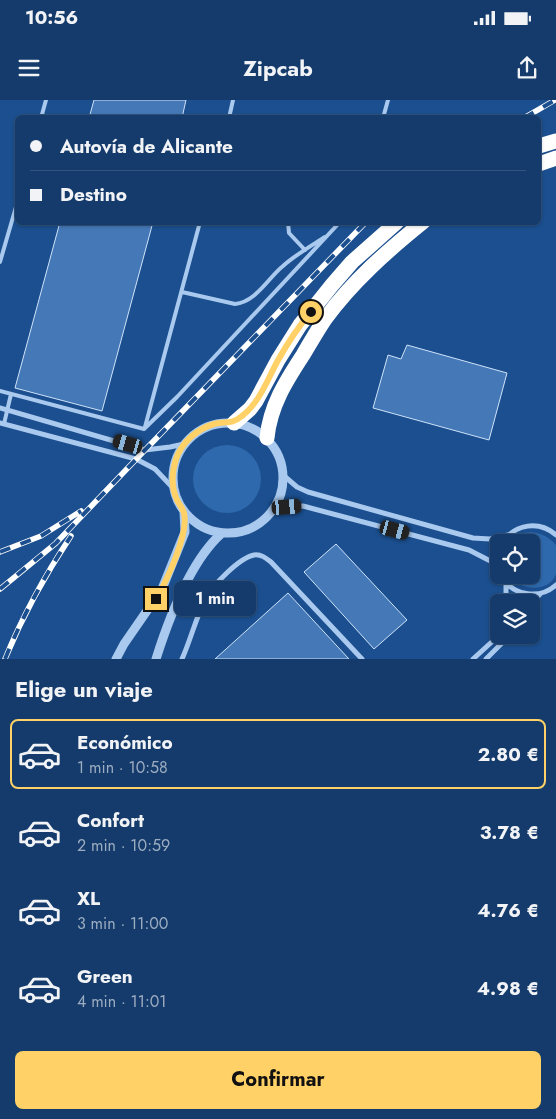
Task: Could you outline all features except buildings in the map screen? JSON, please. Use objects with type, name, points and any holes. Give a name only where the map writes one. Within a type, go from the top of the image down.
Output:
[{"type":"highway","points":[[541,145],[556,141]]},
{"type":"highway","points":[[541,163],[556,158]]},
{"type":"highway","points":[[234,423],[250,409],[300,325],[332,285],[352,262],[393,225]]},
{"type":"highway","points":[[266,438],[271,414],[277,398],[326,318],[361,277],[393,245],[419,225]]},
{"type":"street","points":[[0,408],[145,450],[170,448],[184,444]]},
{"type":"street","points":[[2,423],[136,459],[155,469],[173,488]]},
{"type":"street","points":[[234,423],[251,428],[266,438],[275,448],[281,461],[284,475],[278,502],[270,514],[256,526],[240,532],[222,533],[208,530],[184,512],[173,488],[173,472],[177,457],[184,444],[198,431],[215,424],[234,423]]},
{"type":"street","points":[[284,475],[297,487],[308,492],[473,538],[490,539]]},
{"type":"street","points":[[270,514],[287,507],[303,506],[469,550],[490,562]]},
{"type":"street","points":[[116,659],[124,644],[162,589],[185,532],[184,512]]},
{"type":"street","points":[[509,534],[514,530],[530,526],[542,527],[555,533]]},
{"type":"street","points":[[156,659],[166,626],[198,560],[209,544],[222,533]]},
{"type":"street","points":[[182,659],[206,597],[218,581],[240,561],[254,555],[264,556],[271,562],[362,659]]},
{"type":"street","points":[[507,584],[516,591],[528,594]]},
{"type":"street","points":[[540,594],[556,585]]},
{"type":"street","points":[[473,659],[490,644]]},
{"type":"street","points":[[486,659],[502,644]]},
{"type":"lane","points":[[42,115],[46,100]]},
{"type":"lane","points":[[229,115],[233,100]]},
{"type":"lane","points":[[384,115],[388,100]]},
{"type":"lane","points":[[0,262],[15,210]]},
{"type":"lane","points":[[144,429],[199,225]]},
{"type":"lane","points":[[289,225],[290,233],[305,250]]},
{"type":"lane","points":[[144,429],[178,397],[338,225]]},
{"type":"lane","points":[[182,292],[235,304],[242,303],[250,299],[283,265],[331,233]]},
{"type":"lane","points":[[0,391],[144,429]]},
{"type":"lane","points":[[2,423],[11,394]]},
{"type":"shaded area","points":[[227,445],[240,448],[251,455],[258,466],[261,479],[258,492],[251,503],[240,510],[227,513],[214,510],[203,503],[196,492],[193,479],[196,466],[203,455],[214,448]]},
{"type":"shaded area","points":[[532,532],[539,534],[522,534]]},
{"type":"shaded area","points":[[540,534],[546,536],[556,545],[556,574],[547,585],[533,588],[519,584],[540,584]]},
{"type":"railway","points":[[529,115],[555,100]]},
{"type":"railway","points":[[0,589],[56,543],[363,225]]},
{"type":"railway","points":[[0,552],[41,536],[81,511]]},
{"type":"railway","points":[[5,659],[35,596],[71,536]]},
{"type":"route","points":[[156,599],[162,589],[185,532],[184,512],[179,505],[173,488],[173,472],[177,457],[184,444],[198,431],[215,424],[234,423],[250,409],[300,325],[311,312]]}]
